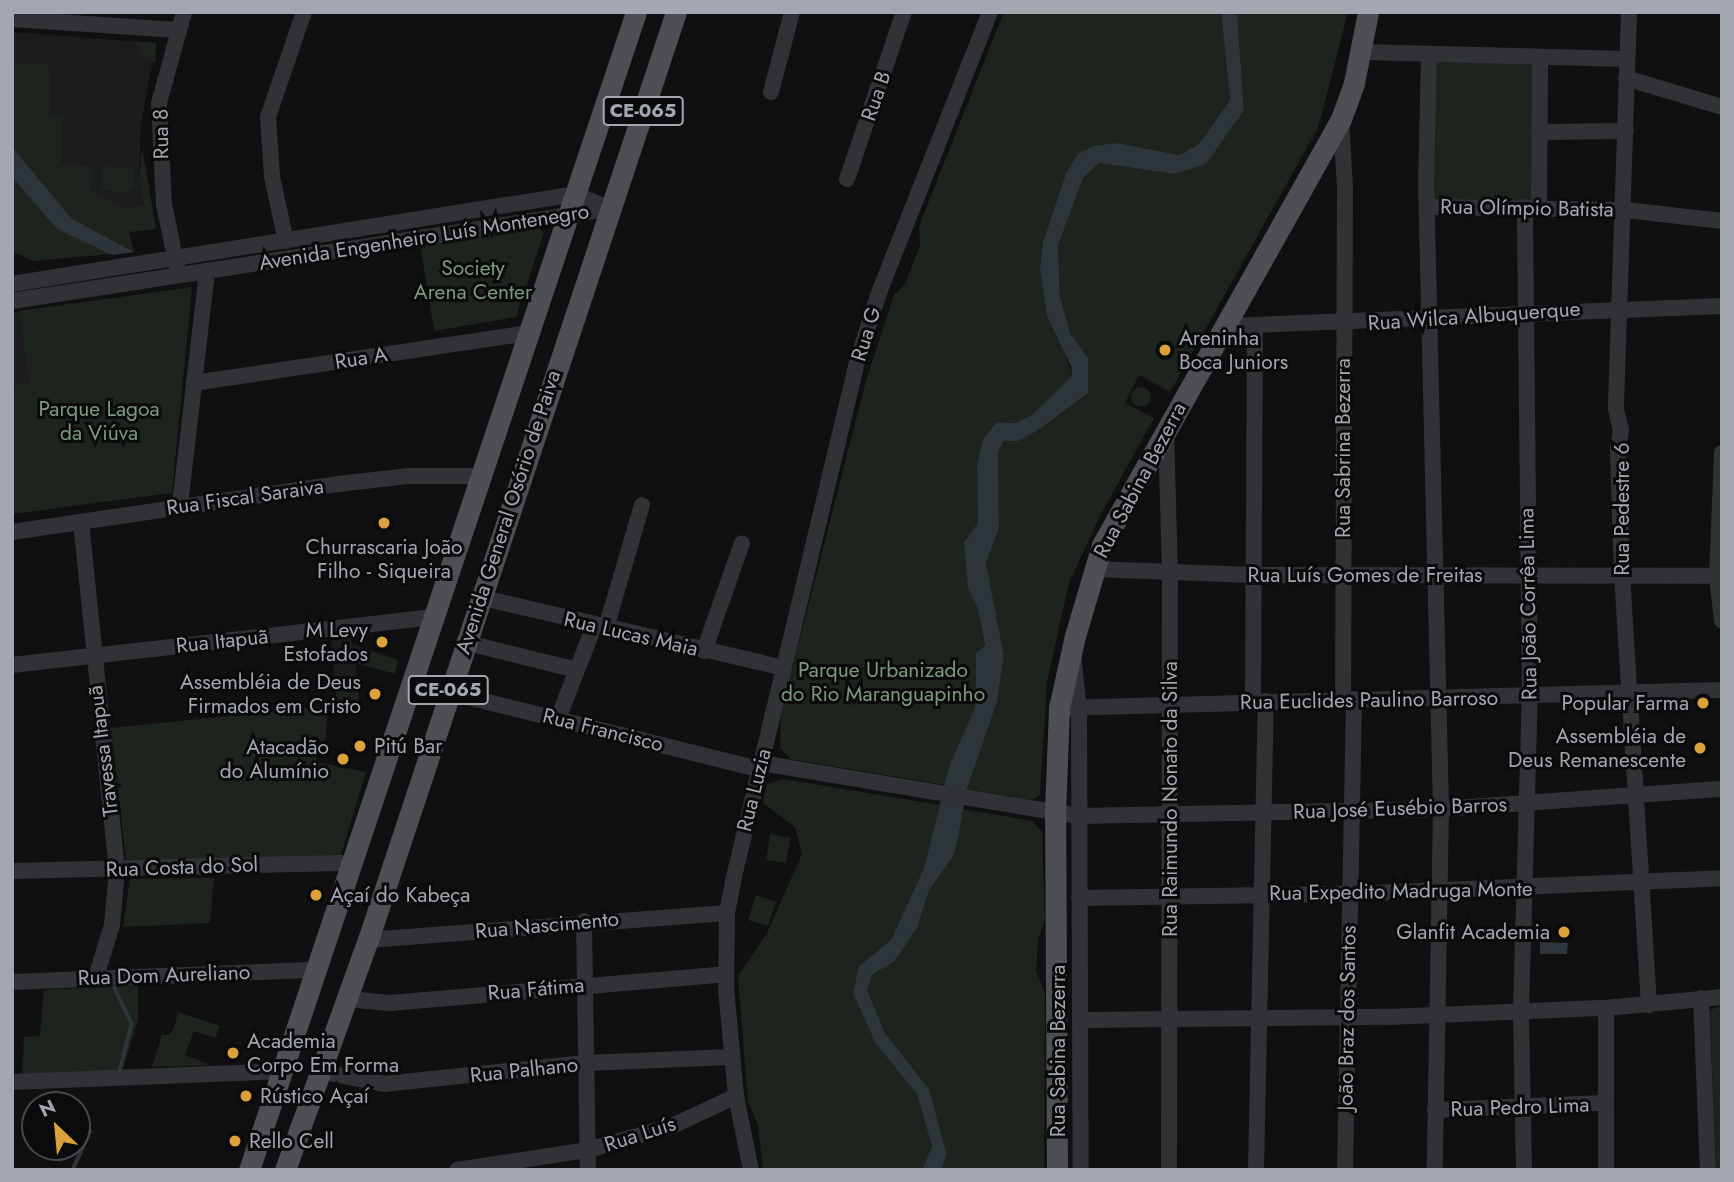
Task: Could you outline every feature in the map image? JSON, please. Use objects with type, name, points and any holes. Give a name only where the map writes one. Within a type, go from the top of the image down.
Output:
[{"type":"main road","name":"Avenida General Osório de Paiva","points":[[249,1170],[431,617],[636,12]]},
{"type":"main road","name":"Avenida General Osório de Paiva","points":[[285,1170],[368,940],[447,692],[676,12]]},
{"type":"main road","name":"Rua Sabina Bezerra","points":[[1057,1170],[1055,813],[1069,708],[1072,650],[1093,569],[1166,429],[1341,119],[1362,52],[1368,12]]},
{"type":"street","name":"Rua 8","points":[[179,276],[164,204],[159,103],[184,12]]},
{"type":"street","points":[[286,241],[272,177],[268,117],[304,12]]},
{"type":"street","points":[[771,92],[792,12]]},
{"type":"street","name":"Rua B","points":[[847,179],[904,12]]},
{"type":"street","name":"Rua G","points":[[783,668],[858,358],[880,290],[990,12]]},
{"type":"street","name":"Rua Pedestre 6","points":[[1629,12],[1626,59],[1626,210],[1616,409],[1621,430],[1618,450],[1622,575],[1638,796],[1649,1005]]},
{"type":"street","points":[[12,19],[177,30]]},
{"type":"street","points":[[1362,52],[1626,59]]},
{"type":"street","points":[[1429,54],[1432,575],[1441,809],[1436,1013],[1436,1170]]},
{"type":"street","name":"Rua João Corrêa Lima","points":[[1524,1170],[1521,1010],[1530,697],[1525,575],[1532,207],[1539,132],[1540,57]]},
{"type":"street","points":[[1626,78],[1722,107]]},
{"type":"street","name":"Rua Sabrina Bezerra","points":[[1341,119],[1342,575],[1348,699]]},
{"type":"street","points":[[1539,132],[1626,131]]},
{"type":"street","name":"Avenida Engenheiro Luís Montenegro","points":[[13,301],[208,271],[571,204]]},
{"type":"street","name":"Avenida Engenheiro Luís Montenegro","points":[[12,284],[286,241],[571,204],[610,209]]},
{"type":"street","name":"Rua Olímpio Batista","points":[[1428,207],[1626,210],[1722,221]]},
{"type":"street","points":[[180,505],[208,271]]},
{"type":"street","name":"Rua Wilca Albuquerque","points":[[1226,326],[1343,324],[1622,307],[1722,306]]},
{"type":"street","points":[[1255,325],[1252,575],[1262,811],[1256,1170]]},
{"type":"street","name":"Rua A","points":[[194,383],[527,333]]},
{"type":"street","name":"Rua Raimundo Nonato da Silva","points":[[1166,429],[1171,705],[1169,1170]]},
{"type":"street","points":[[1722,455],[1719,576],[1722,621]]},
{"type":"street","name":"Rua Fiscal Saraiva","points":[[12,532],[180,505],[408,476],[479,476]]},
{"type":"street","points":[[558,719],[577,670],[600,627],[642,505]]},
{"type":"street","name":"Travessa Itapuã","points":[[81,522],[92,655],[117,869],[112,925],[96,977]]},
{"type":"street","points":[[704,651],[742,543]]},
{"type":"street","name":"Rua Luís Gomes de Freitas","points":[[1093,569],[1252,575],[1719,576]]},
{"type":"street","name":"Rua Lucas Maia","points":[[479,597],[783,668]]},
{"type":"street","name":"Rua Itapuã","points":[[12,665],[431,617]]},
{"type":"street","points":[[464,642],[577,670]]},
{"type":"street","name":"Rua Luzia","points":[[727,913],[783,668]]},
{"type":"street","name":"Rua Euclides Paulino Barroso","points":[[1069,708],[1722,690]]},
{"type":"street","name":"Rua Francisco","points":[[447,692],[760,766],[1078,816]]},
{"type":"street","name":"João Braz dos Santos","points":[[1345,1170],[1350,812],[1348,699]]},
{"type":"street","points":[[1069,708],[1078,816],[1081,1170]]},
{"type":"street","name":"Rua José Eusébio Barros","points":[[1078,816],[1441,809],[1722,789]]},
{"type":"street","name":"Rua Costa do Sol","points":[[12,871],[351,863]]},
{"type":"street","name":"Rua Expedito Madruga Monte","points":[[1079,898],[1348,894],[1722,878]]},
{"type":"street","points":[[727,913],[726,974],[731,1056],[751,1170]]},
{"type":"street","name":"Rua Nascimento","points":[[368,940],[584,920],[727,913]]},
{"type":"street","points":[[584,920],[588,1170]]},
{"type":"street","name":"Rua Dom Aureliano","points":[[12,982],[316,970]]},
{"type":"street","name":"Rua Fátima","points":[[347,999],[390,1003],[726,974]]},
{"type":"street","points":[[1081,1020],[1348,1018],[1606,1008],[1722,997]]},
{"type":"street","points":[[1700,998],[1708,1170]]},
{"type":"street","points":[[1606,1008],[1606,1170]]},
{"type":"street","name":"Rua Palhano","points":[[319,1071],[384,1084],[585,1063],[731,1056]]},
{"type":"street","points":[[12,1082],[283,1071]]},
{"type":"street","name":"Rua Luís","points":[[457,1170],[587,1150],[672,1126],[736,1096]]},
{"type":"street","name":"Rua Pedro Lima","points":[[1435,1110],[1605,1103]]},
{"type":"shaded area","points":[[1221,12],[1237,12],[1244,110],[1206,164],[1174,174],[1099,163],[1083,178],[1058,245],[1060,296],[1070,333],[1088,358],[1088,393],[1037,431],[1018,441],[1004,441],[998,452],[999,528],[986,563],[1004,656],[997,702],[967,789],[955,853],[929,891],[917,928],[895,961],[872,975],[867,990],[885,1033],[929,1089],[947,1155],[941,1170],[922,1170],[932,1146],[917,1094],[876,1044],[853,993],[859,966],[891,940],[924,868],[950,764],[975,708],[976,653],[985,646],[978,609],[968,589],[964,542],[978,523],[977,466],[983,439],[997,422],[1016,423],[1033,414],[1072,376],[1071,366],[1047,316],[1040,268],[1043,242],[1066,173],[1078,154],[1094,146],[1117,143],[1179,155],[1199,144],[1230,100]]},
{"type":"shaded area","points":[[12,32],[156,43],[141,123],[139,180],[144,205],[125,209],[91,191],[57,161],[19,64],[12,63]]},
{"type":"shaded area","points":[[12,147],[72,219],[134,252],[112,255],[57,229],[12,177]]},
{"type":"shaded area","points":[[19,311],[29,383],[12,385],[12,312]]},
{"type":"shaded area","points":[[360,637],[355,680],[334,677],[331,640]]},
{"type":"shaded area","points":[[1540,942],[1568,943],[1567,954],[1540,954]]},
{"type":"green space","name":"Parque Urbanizado do Rio Maranguapinho","points":[[1004,12],[1221,12],[1230,100],[1199,144],[1179,155],[1117,143],[1066,173],[1043,242],[1040,268],[1072,376],[1033,414],[1016,423],[997,422],[977,466],[978,523],[968,589],[978,609],[985,647],[976,653],[975,708],[945,785],[791,759],[780,748],[781,712],[866,381],[894,295],[905,284],[920,246],[919,226]]},
{"type":"green space","name":"Parque Urbanizado do Rio Maranguapinho","points":[[1237,12],[1348,12],[1318,128],[1170,392],[1139,375],[1125,403],[1154,418],[1100,516],[1069,583],[1047,682],[1040,795],[1032,800],[967,789],[997,702],[1004,656],[986,563],[999,528],[998,452],[1004,441],[1018,441],[1037,431],[1088,393],[1088,358],[1070,333],[1060,296],[1058,245],[1069,211],[1083,177],[1099,163],[1174,174],[1244,110]]},
{"type":"green space","points":[[135,41],[156,43],[155,63],[143,56]]},
{"type":"green space","points":[[1433,60],[1536,61],[1535,204],[1431,203]]},
{"type":"green space","points":[[12,63],[49,65],[49,114],[63,115],[61,164],[92,166],[91,191],[125,209],[144,205],[139,180],[142,147],[156,229],[129,232],[134,252],[33,261],[12,251]]},
{"type":"green space","points":[[102,166],[133,168],[135,188],[126,193],[101,189]]},
{"type":"green space","name":"Society Arena Center","points":[[536,226],[544,233],[516,317],[434,331],[420,244]]},
{"type":"green space","name":"Parque Lagoa da Viúva","points":[[192,287],[172,493],[12,514],[12,385],[29,382],[19,311]]},
{"type":"green space","points":[[1141,387],[1148,390],[1151,397],[1148,404],[1141,407],[1134,404],[1131,397],[1134,390]]},
{"type":"green space","points":[[359,647],[398,660],[395,674],[357,663]]},
{"type":"green space","points":[[334,677],[358,681],[359,703],[337,705]]},
{"type":"green space","points":[[328,706],[325,748],[318,747],[316,762],[366,772],[340,858],[126,860],[111,728]]},
{"type":"green space","points":[[783,779],[940,805],[924,868],[891,940],[859,966],[876,1044],[917,1094],[926,1118],[932,1146],[922,1170],[763,1170],[758,1125],[748,1101],[738,976],[767,933],[802,854],[795,827],[763,803],[767,784]]},
{"type":"green space","points":[[962,809],[1032,821],[1042,831],[1045,919],[1038,939],[1036,971],[1045,992],[1044,1170],[941,1170],[947,1155],[929,1089],[885,1033],[867,990],[872,975],[895,961],[917,928],[929,891],[955,853]]},
{"type":"green space","points":[[770,834],[790,838],[786,863],[766,860]]},
{"type":"green space","points":[[214,878],[210,923],[123,927],[130,879]]},
{"type":"green space","points":[[756,895],[776,902],[768,926],[748,920]]},
{"type":"green space","points":[[138,985],[138,1020],[122,1072],[22,1074],[24,1037],[40,1036],[44,990]]},
{"type":"green space","points":[[1722,1005],[1722,1170],[1716,1170],[1710,1010]]},
{"type":"green space","points":[[178,1012],[220,1026],[215,1038],[194,1031],[185,1055],[211,1065],[152,1067],[162,1035],[169,1035],[174,1028]]},
{"type":"waterway","points":[[112,982],[132,1024],[120,1071]]},
{"type":"waterway","points":[[73,1169],[77,1161]]},
{"type":"place","name":"Areninha Boca Juniors","points":[[1165,350]]},
{"type":"place","name":"Churrascaria João Filho - Siqueira","points":[[384,523]]},
{"type":"place","name":"M Levy Estofados","points":[[382,642]]},
{"type":"place","name":"Assembléia de Deus Firmados em Cristo","points":[[375,694]]},
{"type":"place","name":"Popular Farma","points":[[1703,703]]},
{"type":"place","name":"Pitú Bar","points":[[360,746]]},
{"type":"place","name":"Assembléia de Deus Remanescente","points":[[1700,748]]},
{"type":"place","name":"Atacadão do Alumínio","points":[[343,759]]},
{"type":"place","name":"Açaí do Kabeça","points":[[316,895]]},
{"type":"place","name":"Glanfit Academia","points":[[1564,932]]},
{"type":"place","name":"Academia Corpo Em Forma","points":[[233,1053]]},
{"type":"place","name":"Rústico Açaí","points":[[246,1096]]},
{"type":"place","name":"Rello Cell","points":[[235,1141]]}]
